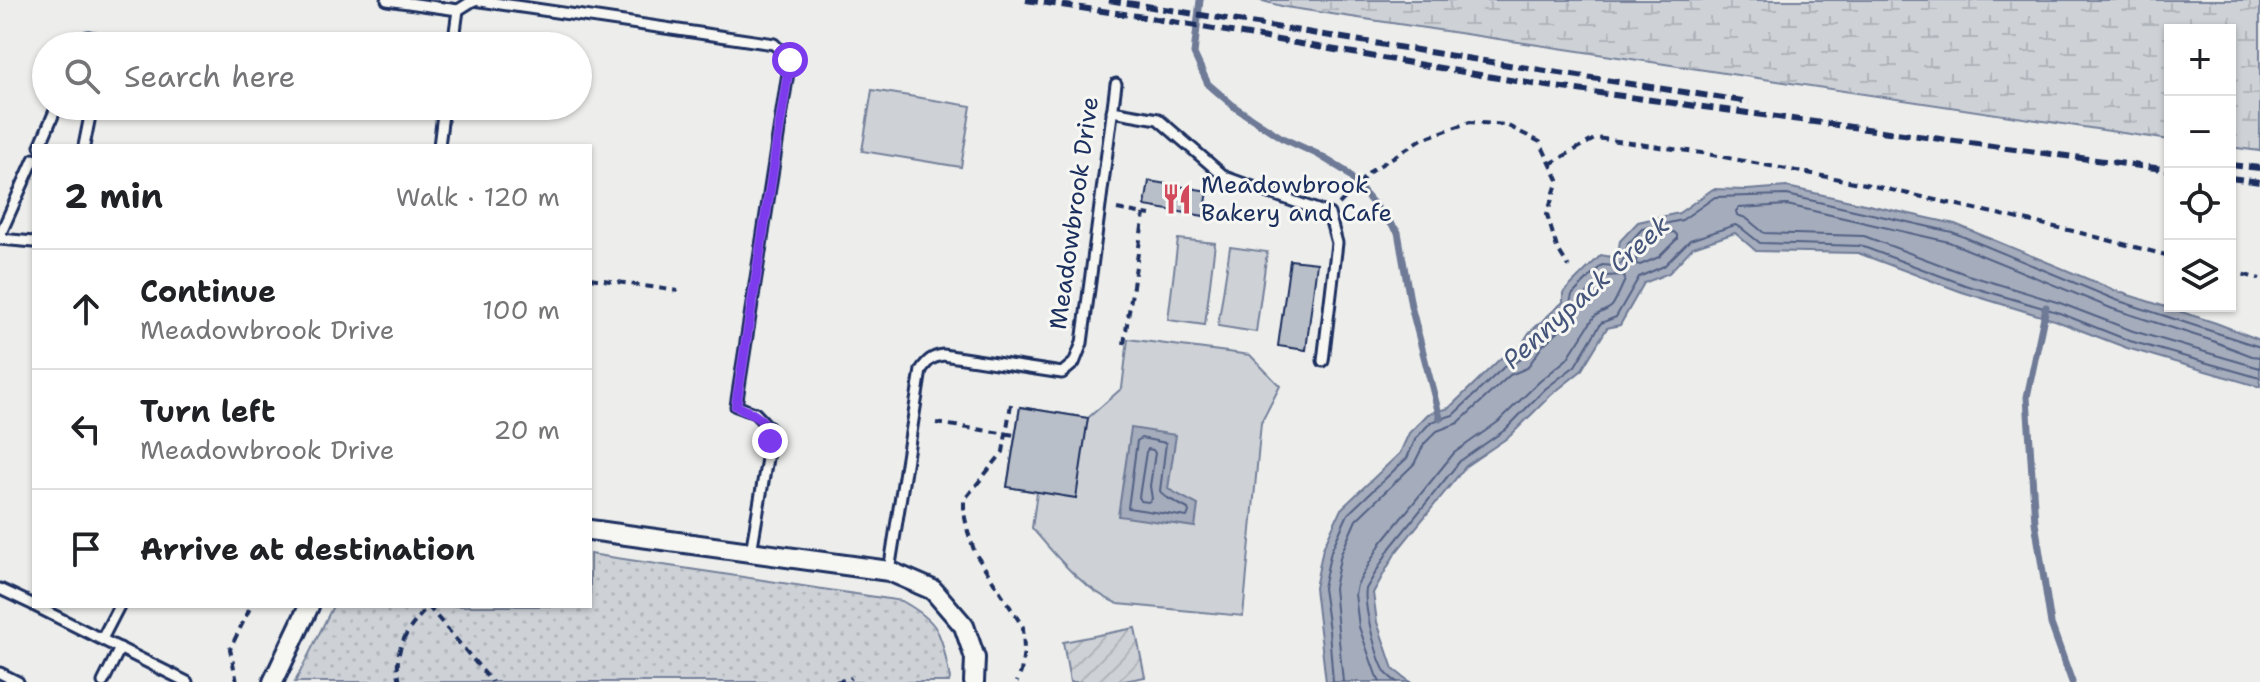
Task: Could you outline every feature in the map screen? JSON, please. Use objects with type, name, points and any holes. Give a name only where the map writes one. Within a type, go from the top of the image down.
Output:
[{"type":"street","points":[[592,530],[889,571],[933,590],[964,626],[975,658],[974,682]]},
{"type":"street","points":[[273,682],[308,608]]},
{"type":"lane","points":[[387,0],[458,10],[474,0],[758,41],[774,44],[790,60],[736,406],[755,413],[770,429],[751,552]]},
{"type":"lane","points":[[455,32],[458,10]]},
{"type":"lane","name":"Meadowbrook Drive","points":[[889,571],[921,370],[927,362],[943,355],[1062,373],[1074,363],[1082,343],[1116,84]]},
{"type":"lane","points":[[1112,111],[1158,119],[1225,177],[1329,214],[1337,243],[1323,361]]},
{"type":"lane","points":[[41,144],[51,120]]},
{"type":"lane","points":[[84,144],[89,120]]},
{"type":"lane","points":[[439,144],[442,120]]},
{"type":"lane","points":[[32,164],[0,237],[32,242]]},
{"type":"lane","points":[[0,589],[32,605]]},
{"type":"lane","points":[[39,608],[187,682]]},
{"type":"lane","points":[[102,639],[118,608]]},
{"type":"lane","points":[[103,682],[120,648]]},
{"type":"lane","points":[[0,673],[18,682]]},
{"type":"path","points":[[1338,205],[1371,171],[1422,139],[1470,122],[1506,125],[1540,142],[1558,180],[1547,215],[1557,248],[1569,267]]},
{"type":"path","points":[[1550,164],[1596,138],[1702,153],[1865,184],[2164,254]]},
{"type":"path","points":[[1117,209],[1147,214],[1124,344]]},
{"type":"path","points":[[2236,273],[2260,279]]},
{"type":"path","points":[[592,278],[678,291]]},
{"type":"path","points":[[1011,404],[1003,452],[964,500],[964,513],[975,553],[1023,627],[1024,651],[1017,682]]},
{"type":"path","points":[[936,423],[1015,435]]},
{"type":"path","points":[[237,682],[230,649],[250,608]]},
{"type":"path","points":[[400,682],[398,651],[413,623],[427,608]]},
{"type":"path","points":[[431,608],[492,682]]},
{"type":"path","points":[[836,682],[851,678]]},
{"type":"green space","points":[[1259,0],[2260,0],[2260,151],[2236,148],[2236,24],[2164,24],[2164,139],[1285,7]]},
{"type":"green space","points":[[872,90],[971,106],[961,167],[862,151]]},
{"type":"green space","points":[[1178,239],[1215,243],[1205,325],[1168,320]]},
{"type":"green space","points":[[1230,247],[1267,252],[1256,332],[1218,326]]},
{"type":"green space","points":[[1128,339],[1250,355],[1280,386],[1261,423],[1243,616],[1118,604],[1105,597],[1071,571],[1032,528],[1037,492],[1007,487],[1020,407],[1088,418],[1122,388]]},
{"type":"green space","points":[[592,554],[902,601],[925,617],[938,632],[950,678],[949,682],[295,682],[332,608],[592,608]]},
{"type":"green space","points":[[1135,628],[1145,677],[1119,682],[1070,682],[1063,642]]},
{"type":"water","name":"Pennypack Creek","points":[[1787,187],[1955,224],[2119,292],[2164,306],[2164,312],[2182,312],[2216,323],[2260,340],[2260,387],[2127,348],[1858,253],[1756,251],[1735,233],[1693,247],[1669,273],[1644,283],[1620,325],[1607,328],[1581,371],[1551,395],[1510,436],[1466,466],[1396,552],[1373,593],[1377,622],[1393,669],[1410,682],[1326,682],[1315,588],[1323,548],[1341,509],[1400,453],[1409,433],[1428,414],[1449,408],[1501,358],[1515,355],[1529,333],[1563,302],[1563,293],[1601,255],[1617,258],[1620,241],[1638,222],[1679,213],[1713,189]]},
{"type":"water","points":[[1131,428],[1176,435],[1168,489],[1198,505],[1195,527],[1118,516]]},
{"type":"building","name":"Meadowbrook Bakery and Cafe","points":[[1149,181],[1208,191],[1204,216],[1145,206]]},
{"type":"building","points":[[1290,260],[1317,263],[1306,350],[1278,346]]},
{"type":"building","points":[[1020,407],[1088,418],[1076,498],[1007,487]]},
{"type":"waterway","points":[[1200,0],[1194,54],[1208,84],[1236,108],[1282,138],[1345,171],[1398,232],[1411,306],[1440,418]]},
{"type":"waterway","points":[[2046,307],[2027,397],[2035,522],[2051,624],[2072,682]]},
{"type":"railway","points":[[1026,0],[1144,17],[1533,84],[2164,169]]},
{"type":"railway","points":[[1109,0],[1749,102]]},
{"type":"railway","points":[[2236,166],[2260,168]]},
{"type":"railway","points":[[2236,179],[2260,182]]},
{"type":"place","name":"Meadowbrook Bakery and Cafe","points":[[1177,199]]},
{"type":"route","points":[[770,441],[770,429],[764,421],[755,413],[736,406],[790,60]]}]
